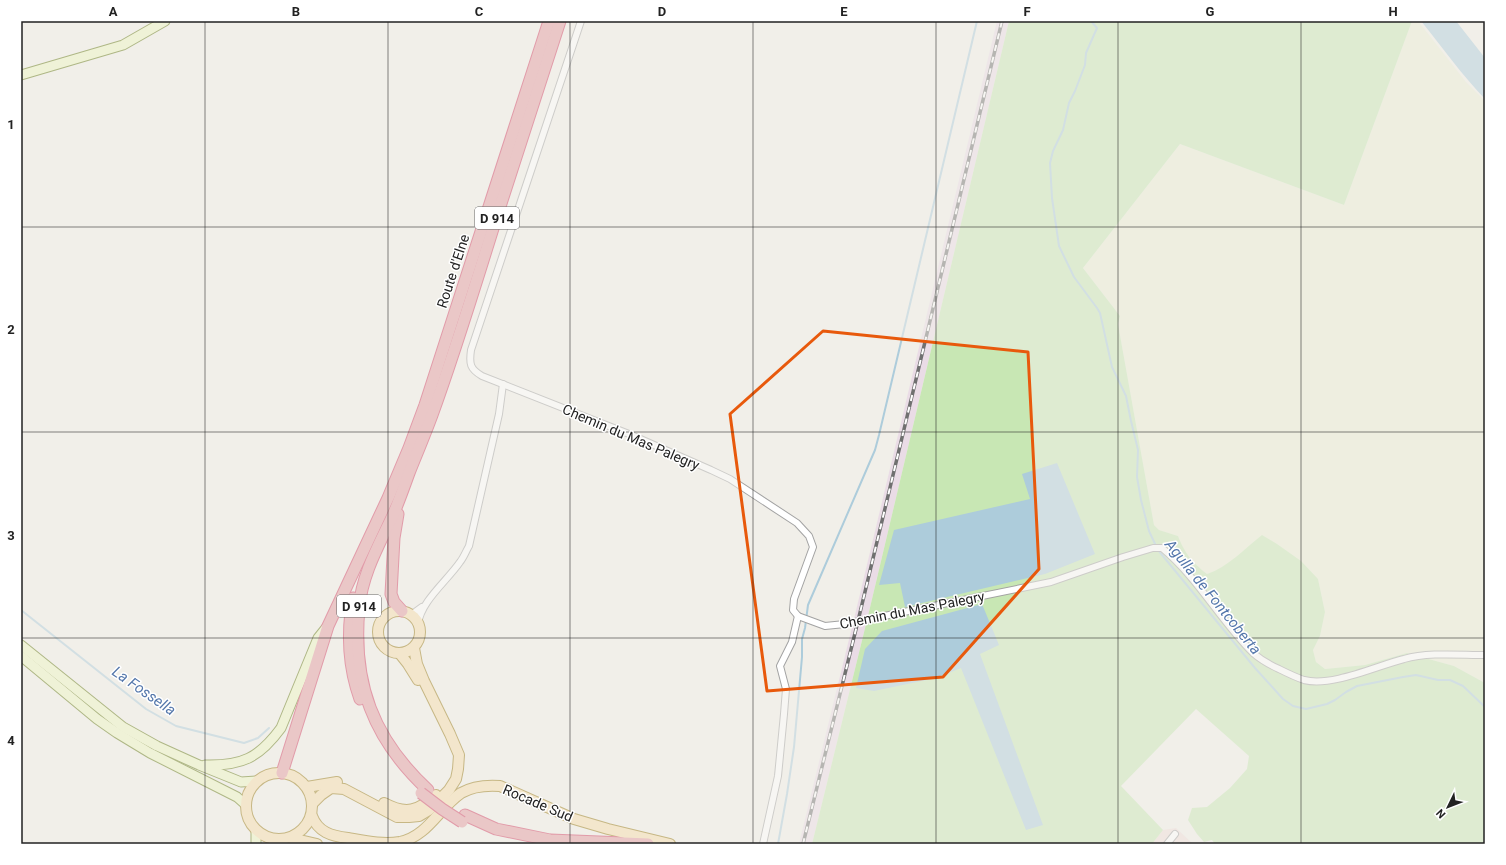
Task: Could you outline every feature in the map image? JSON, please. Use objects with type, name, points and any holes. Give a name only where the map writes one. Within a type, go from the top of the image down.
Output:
[{"type":"highway","points":[[521,107],[544,21]]},
{"type":"highway","name":"Route d'Elne","points":[[374,526],[388,498],[425,405],[549,21]]},
{"type":"highway","name":"Route d'Elne","points":[[432,415],[560,21]]},
{"type":"highway","points":[[407,613],[394,602],[391,594],[396,518],[429,431],[432,415]]},
{"type":"highway","name":"D 914","points":[[424,792],[387,743],[373,716],[365,694],[361,673],[358,625],[362,587],[370,564],[394,513],[432,415]]},
{"type":"highway","points":[[282,773],[328,626],[374,526]]},
{"type":"highway","name":"D 914","points":[[374,526],[355,583],[351,613],[350,655],[354,680],[368,722],[380,746],[397,770],[424,792],[445,804],[464,818],[494,836],[538,844]]},
{"type":"highway","name":"D 914","points":[[464,818],[496,829],[550,840],[648,844]]},
{"type":"main road","points":[[21,75],[123,45],[165,21]]},
{"type":"main road","points":[[397,611],[407,613],[418,624],[420,632],[418,640],[414,648],[407,652],[400,654],[391,653],[380,644],[377,632],[380,621],[388,614],[397,611]]},
{"type":"main road","points":[[199,765],[224,766],[238,763],[254,756],[274,738],[282,728],[318,638],[328,626]]},
{"type":"main road","points":[[21,645],[123,727],[157,746],[199,765],[242,782],[257,781]]},
{"type":"main road","points":[[313,803],[331,788],[344,789],[397,817],[409,817],[418,816],[429,810],[449,790],[456,779],[459,755],[424,681],[417,664],[414,648]]},
{"type":"main road","points":[[307,787],[336,782],[348,784],[399,810],[410,811],[421,807],[440,791],[447,782],[453,763],[452,754],[420,684],[400,654]]},
{"type":"main road","points":[[21,656],[97,719],[117,733],[150,753],[237,797],[246,805]]},
{"type":"main road","points":[[282,773],[296,777],[307,787],[313,803],[312,816],[304,829],[291,838],[276,842],[256,830],[250,823],[246,805],[247,796],[257,781],[267,775],[282,773]]},
{"type":"main road","name":"Rocade Sud","points":[[312,816],[316,826],[323,832],[381,843],[400,842],[413,837],[428,827],[452,801],[462,793],[474,788],[500,786],[574,819],[670,844]]},
{"type":"main road","points":[[256,830],[256,844]]},
{"type":"main road","points":[[291,838],[317,844]]},
{"type":"street","points":[[418,624],[419,615],[426,604],[462,561],[469,546],[499,414],[503,384],[482,376],[472,369],[470,362],[471,350],[581,21]]},
{"type":"street","name":"Chemin du Mas Palegry","points":[[503,384],[629,434],[711,470],[730,480],[797,523],[809,536],[813,547],[794,599],[793,610],[800,617],[825,626],[845,624],[1051,582],[1123,557],[1153,548],[1162,548],[1195,582],[1216,610],[1255,654],[1288,674],[1305,680],[1322,681],[1346,677],[1412,658],[1427,656],[1485,655]]},
{"type":"street","points":[[407,613],[426,604]]},
{"type":"street","points":[[764,844],[778,776],[786,689],[780,666],[792,642],[800,617]]},
{"type":"street","points":[[1167,844],[1175,834]]},
{"type":"highlighted area","points":[[823,331],[1028,352],[1039,569],[943,677],[767,691],[730,414]]},
{"type":"shaded area","points":[[997,21],[1009,21],[868,616],[854,619]]},
{"type":"shaded area","points":[[866,624],[812,844],[799,844],[852,627]]},
{"type":"shaded area","points":[[1176,828],[1193,844],[1152,844],[1163,830]]},
{"type":"green space","points":[[1009,21],[1412,21],[1344,205],[1180,144],[1083,268],[1120,316],[1118,324],[1154,525],[1159,530],[1178,536],[1183,548],[1197,566],[1207,574],[1222,567],[1262,535],[1301,561],[1318,579],[1325,612],[1320,636],[1313,650],[1316,662],[1325,669],[1365,665],[1407,653],[1454,666],[1485,683],[1485,844],[1215,844],[1212,840],[1204,842],[1188,820],[1192,808],[1207,807],[1230,788],[1247,769],[1249,756],[1196,709],[1121,786],[1163,830],[1152,844],[812,844],[868,616]]},
{"type":"green space","points":[[1412,21],[1418,21],[1466,82],[1485,101],[1485,683],[1454,666],[1407,653],[1365,665],[1325,669],[1316,662],[1313,650],[1320,636],[1325,612],[1318,579],[1262,536],[1228,564],[1207,574],[1192,562],[1183,550],[1178,536],[1159,530],[1154,525],[1118,324],[1120,316],[1083,268],[1180,144],[1344,205]]},
{"type":"water","points":[[1421,21],[1456,21],[1485,58],[1485,99],[1460,71]]},
{"type":"water","points":[[1057,463],[1095,554],[1045,574],[905,607],[900,583],[879,585],[894,530],[1030,499],[1022,474]]},
{"type":"water","points":[[982,604],[999,645],[980,654],[1043,825],[1026,830],[961,668],[936,678],[874,691],[856,688],[865,649],[882,631]]},
{"type":"waterway","points":[[778,844],[794,747],[802,657],[802,639],[808,605],[875,450],[977,21]]},
{"type":"waterway","name":"Agulla de Fontcoberta","points":[[1091,21],[1097,28],[1086,53],[1085,65],[1069,103],[1063,130],[1053,151],[1050,163],[1052,198],[1059,246],[1074,277],[1100,313],[1112,367],[1126,396],[1138,450],[1137,477],[1141,500],[1149,531],[1156,546]]},
{"type":"waterway","name":"Agulla de Fontcoberta","points":[[1158,550],[1255,668],[1283,699],[1293,706],[1306,709],[1327,704],[1357,686],[1416,675],[1438,680],[1450,680],[1463,686],[1485,707]]},
{"type":"waterway","name":"La Fossella","points":[[21,610],[146,709],[176,726],[244,743],[258,738],[269,728]]},
{"type":"railway","points":[[803,844],[1002,21]]}]
